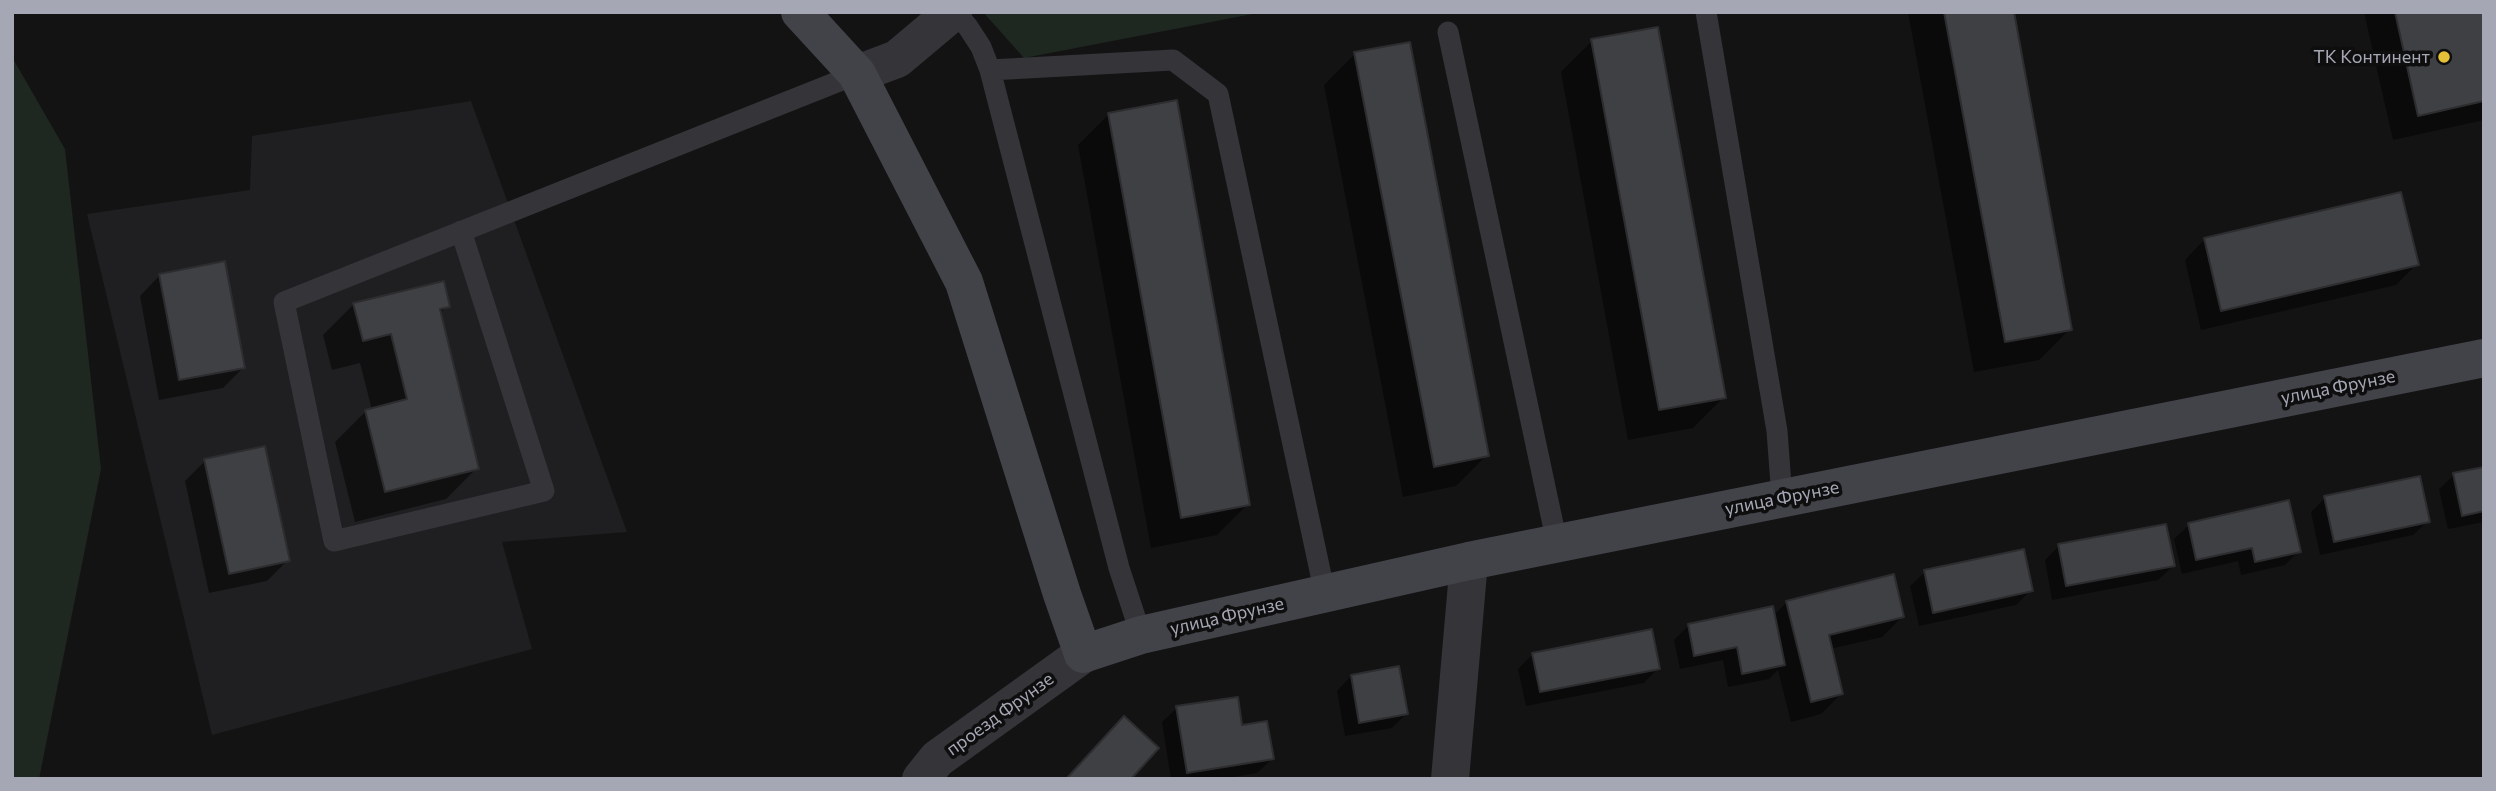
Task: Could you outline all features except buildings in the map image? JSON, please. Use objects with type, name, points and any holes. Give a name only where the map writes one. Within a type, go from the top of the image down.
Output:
[{"type":"main road","points":[[800,12],[857,74],[964,282],[1083,654]]},
{"type":"main road","name":"улица Фрунзе","points":[[1083,654],[1141,635],[1469,561],[2484,358]]},
{"type":"street","points":[[857,74],[897,59],[954,12]]},
{"type":"street","points":[[1450,779],[1469,561]]},
{"type":"street","name":"проезд Фрунзе","points":[[921,779],[937,759],[1083,654]]},
{"type":"lane","points":[[954,12],[981,47],[989,70],[1119,568],[1141,635]]},
{"type":"lane","points":[[1706,12],[1777,431],[1783,498]]},
{"type":"lane","points":[[1448,32],[1557,543]]},
{"type":"lane","points":[[989,70],[1173,60],[1217,94],[1325,594]]},
{"type":"lane","points":[[461,232],[544,492],[334,541],[284,302],[857,74]]},
{"type":"shaded area","points":[[983,12],[1263,12],[1024,58]]},
{"type":"shaded area","points":[[12,57],[65,149],[101,469],[39,779],[12,779]]},
{"type":"shaded area","points":[[471,101],[627,532],[502,542],[532,649],[212,735],[87,214],[250,190],[252,136]]},
{"type":"place","name":"ТК Континент","points":[[2444,57]]}]
